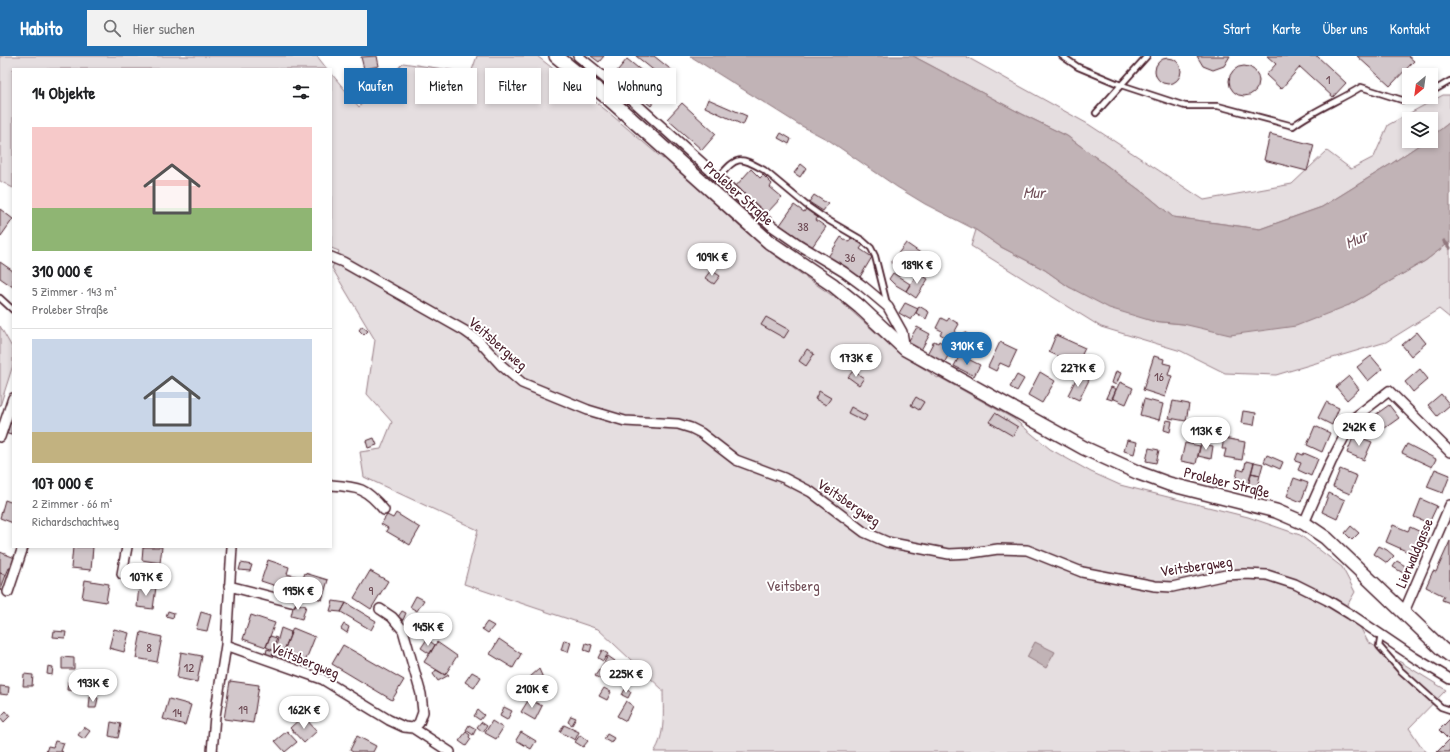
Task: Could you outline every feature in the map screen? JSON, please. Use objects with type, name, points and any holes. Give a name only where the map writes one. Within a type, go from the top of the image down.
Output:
[{"type":"main road","name":"Proleber Straße","points":[[556,56],[609,99],[769,242],[833,285],[860,306],[905,349],[938,369],[1112,462],[1169,484],[1276,511],[1304,523],[1332,543],[1450,655]]},
{"type":"street","name":"Proleber Straße","points":[[578,56],[632,100],[772,226],[848,276],[888,307],[902,332],[905,349]]},
{"type":"street","name":"Veitsbergweg","points":[[332,257],[343,262],[465,331],[479,341],[501,365],[522,383],[588,410],[625,421],[678,424],[692,428],[701,433],[736,460],[784,478],[811,492],[864,532],[887,542],[949,554],[971,553],[998,549],[1027,550],[1082,572],[1155,586],[1172,587],[1226,576],[1244,574],[1267,575],[1295,584],[1327,600],[1415,658],[1450,679]]},
{"type":"street","points":[[1304,523],[1331,462],[1354,418],[1389,391],[1450,452]]},
{"type":"street","points":[[0,437],[12,401]]},
{"type":"street","points":[[332,485],[358,488],[372,496],[384,510]]},
{"type":"street","name":"Lierwaldgasse","points":[[1404,612],[1450,505]]},
{"type":"street","points":[[8,592],[23,548]]},
{"type":"street","points":[[122,574],[127,548]]},
{"type":"street","points":[[212,752],[215,716],[226,645],[232,548]]},
{"type":"street","points":[[229,586],[291,602]]},
{"type":"street","points":[[380,609],[392,617],[403,630],[421,694],[423,712],[419,723],[413,728]]},
{"type":"street","name":"Veitsbergweg","points":[[226,645],[322,678],[389,720],[404,727],[413,728],[450,752]]},
{"type":"lane","points":[[1062,56],[1078,66],[1121,85],[1186,106],[1218,106],[1293,126],[1304,118],[1361,87],[1402,100]]},
{"type":"lane","points":[[1096,113],[1146,56]]},
{"type":"lane","points":[[1438,88],[1450,81]]},
{"type":"lane","points":[[719,177],[732,162],[739,160],[754,164],[764,170],[826,219],[862,240],[871,248],[875,256],[888,307]]},
{"type":"lane","points":[[0,298],[12,309]]},
{"type":"lane","points":[[1381,635],[1380,646],[1400,670],[1441,707],[1450,710]]},
{"type":"green space","points":[[0,56],[317,56],[326,68],[12,68],[12,187],[0,181]]},
{"type":"green space","name":"Veitsberg","points":[[477,56],[537,56],[552,68],[549,68],[549,104],[596,104],[596,102],[663,159],[665,158],[739,226],[774,255],[840,301],[900,354],[938,378],[939,377],[1014,419],[1050,449],[1091,472],[1120,485],[1248,517],[1300,535],[1342,567],[1355,592],[1348,604],[1368,642],[1446,690],[1409,728],[1423,749],[1427,752],[654,752],[658,745],[662,730],[663,690],[598,629],[464,584],[478,530],[364,477],[360,452],[381,449],[392,422],[367,394],[375,340],[332,268],[339,251],[332,248],[332,74],[344,89],[344,104],[357,104],[359,107],[362,104],[407,104],[407,68],[398,68],[403,63],[437,68],[415,68],[415,104],[477,104],[477,68],[473,68]]},
{"type":"green space","points":[[913,56],[965,56],[1088,124],[1204,200],[1292,184],[1327,151],[1351,169],[1374,157],[1388,125],[1402,117],[1402,148],[1415,148],[1322,207],[1260,229],[1173,217],[1149,197],[1067,136],[1022,114]]},
{"type":"green space","points":[[1443,95],[1450,95],[1450,122],[1438,131],[1438,112],[1412,112],[1426,104],[1438,104],[1438,98]]},
{"type":"green space","points":[[976,230],[1001,247],[1045,270],[1069,287],[1152,321],[1183,324],[1349,305],[1425,261],[1450,242],[1450,318],[1439,309],[1386,342],[1276,375],[1225,373],[1181,351],[1101,327],[971,246]]},
{"type":"green space","points":[[0,326],[12,347],[12,368],[0,406]]},
{"type":"water","name":"Mur","points":[[690,56],[913,56],[1022,114],[1067,136],[1149,197],[1173,217],[1260,229],[1322,207],[1415,148],[1438,148],[1438,131],[1450,122],[1450,242],[1425,261],[1349,305],[1296,326],[1230,335],[1183,324],[1152,321],[1109,308],[1069,287],[1045,270],[1001,247],[976,230],[925,204],[897,187],[830,141],[798,124]]},
{"type":"water","points":[[1035,642],[1055,652],[1046,668],[1027,657]]},
{"type":"building","points":[[377,56],[379,66],[364,68],[361,57]]},
{"type":"building","points":[[591,56],[604,56],[599,62]]},
{"type":"building","points":[[636,56],[654,56],[669,68],[651,68]]},
{"type":"building","points":[[1197,56],[1230,56],[1224,66],[1213,70],[1203,66]]},
{"type":"building","points":[[1267,56],[1317,56],[1346,83],[1333,97],[1300,67],[1281,89],[1266,75],[1276,64]]},
{"type":"building","points":[[1357,56],[1408,56],[1414,61],[1407,68],[1402,68],[1402,74],[1390,86]]},
{"type":"building","points":[[1168,58],[1177,62],[1181,71],[1177,80],[1168,84],[1159,80],[1155,71],[1159,62]]},
{"type":"building","points":[[627,59],[638,68],[620,68]]},
{"type":"building","points":[[1244,66],[1255,70],[1259,81],[1255,92],[1244,96],[1233,92],[1229,81],[1233,70]]},
{"type":"building","points":[[708,99],[747,116],[743,125],[705,107]]},
{"type":"building","points":[[682,103],[716,134],[702,150],[667,119]]},
{"type":"building","points":[[781,133],[791,139],[789,144],[778,138]]},
{"type":"building","points":[[1270,134],[1314,145],[1307,171],[1264,160]]},
{"type":"building","points":[[801,164],[806,168],[800,177],[794,173]]},
{"type":"building","points":[[751,169],[760,178],[763,175],[772,184],[770,187],[782,197],[766,214],[735,187]]},
{"type":"building","points":[[814,195],[828,204],[823,211],[809,202]]},
{"type":"building","points":[[794,205],[804,212],[806,209],[818,217],[816,220],[826,227],[812,247],[780,225]]},
{"type":"building","points":[[0,209],[12,218],[12,220],[1,236]]},
{"type":"building","points":[[841,237],[849,242],[851,238],[863,245],[860,249],[872,257],[860,277],[828,257]]},
{"type":"building","points":[[906,243],[922,254],[907,275],[891,263]]},
{"type":"building","points":[[0,262],[12,270],[12,286],[0,278]]},
{"type":"building","points":[[711,270],[720,276],[714,284],[705,278]]},
{"type":"building","points":[[893,273],[910,284],[906,291],[894,284],[889,279]]},
{"type":"building","points":[[918,273],[928,279],[916,298],[906,291]]},
{"type":"building","points":[[905,303],[918,309],[911,320],[899,313]]},
{"type":"building","points":[[919,306],[929,312],[926,319],[916,313]]},
{"type":"building","points":[[766,317],[789,330],[784,338],[761,325]]},
{"type":"building","points":[[941,318],[947,321],[949,318],[959,324],[950,340],[940,334],[942,331],[936,328]]},
{"type":"building","points":[[362,326],[368,331],[364,335],[359,330]]},
{"type":"building","points":[[917,327],[930,334],[921,350],[908,342]]},
{"type":"building","points":[[964,332],[969,335],[963,346],[958,343]]},
{"type":"building","points":[[1417,332],[1426,343],[1411,356],[1402,345]]},
{"type":"building","points":[[1056,335],[1085,348],[1077,365],[1049,352]]},
{"type":"building","points":[[934,341],[938,343],[939,341],[949,347],[948,349],[951,351],[944,363],[927,354]]},
{"type":"building","points":[[1000,342],[1017,350],[1009,367],[1000,363],[996,371],[988,367]]},
{"type":"building","points":[[977,345],[987,351],[984,356],[974,350]]},
{"type":"building","points":[[807,349],[814,354],[806,366],[799,361]]},
{"type":"building","points":[[960,355],[980,365],[974,376],[954,366]]},
{"type":"building","points":[[1154,356],[1164,359],[1163,363],[1171,365],[1168,375],[1172,376],[1165,397],[1143,390]]},
{"type":"building","points":[[1371,356],[1382,369],[1368,381],[1357,367]]},
{"type":"building","points":[[1420,369],[1428,379],[1413,392],[1405,382]]},
{"type":"building","points":[[853,371],[864,378],[859,385],[848,377]]},
{"type":"building","points":[[1116,371],[1121,373],[1116,385],[1112,383]]},
{"type":"building","points":[[1040,372],[1055,381],[1042,403],[1028,395]]},
{"type":"building","points":[[1017,375],[1024,379],[1017,391],[1010,387]]},
{"type":"building","points":[[1078,375],[1089,380],[1079,400],[1068,395]]},
{"type":"building","points":[[1349,376],[1359,389],[1347,400],[1336,387]]},
{"type":"building","points":[[1120,382],[1133,388],[1126,404],[1112,398]]},
{"type":"building","points":[[1111,387],[1116,389],[1112,400],[1106,398]]},
{"type":"building","points":[[819,391],[831,398],[826,405],[815,399]]},
{"type":"building","points":[[1441,394],[1450,405],[1437,416],[1428,405]]},
{"type":"building","points":[[916,397],[924,402],[919,410],[911,405]]},
{"type":"building","points":[[1144,399],[1163,404],[1159,420],[1140,415]]},
{"type":"building","points":[[1173,401],[1189,404],[1186,421],[1169,418]]},
{"type":"building","points":[[1326,402],[1339,408],[1332,425],[1318,418]]},
{"type":"building","points":[[1389,405],[1399,418],[1385,428],[1375,415]]},
{"type":"building","points":[[851,407],[867,416],[864,421],[848,413]]},
{"type":"building","points":[[1243,411],[1256,413],[1254,425],[1241,423]]},
{"type":"building","points":[[995,413],[1018,427],[1013,436],[989,422]]},
{"type":"building","points":[[1166,420],[1172,421],[1170,432],[1164,430]]},
{"type":"building","points":[[9,423],[12,424],[11,435],[5,433]]},
{"type":"building","points":[[1315,426],[1330,433],[1322,452],[1307,445]]},
{"type":"building","points":[[1354,435],[1372,442],[1364,460],[1347,453]]},
{"type":"building","points":[[374,438],[377,445],[368,448],[366,441]]},
{"type":"building","points":[[1224,438],[1245,442],[1242,460],[1224,457],[1226,449],[1222,449]]},
{"type":"building","points":[[1127,440],[1137,442],[1134,454],[1124,451]]},
{"type":"building","points":[[1185,443],[1200,446],[1196,464],[1181,461]]},
{"type":"building","points":[[1201,444],[1213,446],[1211,459],[1198,456]]},
{"type":"building","points":[[1407,444],[1436,459],[1432,467],[1402,453]]},
{"type":"building","points":[[1149,448],[1159,450],[1156,463],[1146,461]]},
{"type":"building","points":[[1298,453],[1303,455],[1304,453],[1318,459],[1311,476],[1298,470],[1301,463],[1295,461]]},
{"type":"building","points":[[1267,455],[1283,462],[1280,469],[1264,462]]},
{"type":"building","points":[[1246,461],[1254,463],[1248,486],[1235,483],[1238,469],[1244,471]]},
{"type":"building","points":[[1254,462],[1263,464],[1260,475],[1251,473]]},
{"type":"building","points":[[1340,469],[1357,476],[1350,494],[1333,487]]},
{"type":"building","points":[[1435,469],[1450,475],[1443,493],[1427,487]]},
{"type":"building","points":[[1251,473],[1260,475],[1257,488],[1248,486]]},
{"type":"building","points":[[1294,478],[1308,483],[1301,502],[1287,496]]},
{"type":"building","points":[[1329,493],[1345,500],[1337,519],[1322,512]]},
{"type":"building","points":[[1421,499],[1437,506],[1429,523],[1414,517]]},
{"type":"building","points":[[5,500],[12,503],[12,523],[0,518]]},
{"type":"building","points":[[396,513],[420,528],[410,545],[386,531],[388,528],[381,524],[387,515],[393,518]]},
{"type":"building","points":[[1393,525],[1408,531],[1410,527],[1425,534],[1415,555],[1386,542]]},
{"type":"building","points":[[1351,526],[1359,533],[1352,540],[1345,533]]},
{"type":"building","points":[[1450,541],[1450,603],[1442,600],[1444,596],[1426,587],[1433,571],[1436,572]]},
{"type":"building","points":[[1379,546],[1394,556],[1387,563],[1374,554]]},
{"type":"building","points":[[73,548],[93,548],[91,570],[71,568]]},
{"type":"building","points":[[143,548],[162,548],[160,563],[142,560]]},
{"type":"building","points":[[0,552],[15,558],[12,569],[9,568],[6,575],[0,573]]},
{"type":"building","points":[[268,560],[289,567],[287,574],[295,576],[292,587],[283,584],[282,588],[261,581]]},
{"type":"building","points":[[1397,561],[1407,567],[1403,573],[1393,567]]},
{"type":"building","points":[[241,563],[252,565],[250,571],[239,570]]},
{"type":"building","points":[[370,571],[388,581],[371,609],[354,598]]},
{"type":"building","points":[[0,573],[6,575],[0,591]]},
{"type":"building","points":[[305,573],[328,580],[322,600],[299,592],[300,589],[292,587],[295,576],[303,578]]},
{"type":"building","points":[[85,580],[109,584],[106,602],[82,598]]},
{"type":"building","points":[[139,585],[156,587],[153,609],[137,607]]},
{"type":"building","points":[[416,596],[424,600],[417,611],[410,607]]},
{"type":"building","points":[[333,601],[346,603],[341,612],[330,611]]},
{"type":"building","points":[[294,603],[306,606],[302,619],[291,616]]},
{"type":"building","points":[[346,603],[376,621],[371,630],[341,612]]},
{"type":"building","points":[[168,611],[174,613],[173,618],[166,616]]},
{"type":"building","points":[[402,611],[406,613],[403,620],[398,617]]},
{"type":"building","points":[[201,612],[211,615],[207,631],[196,629]]},
{"type":"building","points":[[251,615],[275,623],[266,647],[243,639]]},
{"type":"building","points":[[487,622],[494,626],[488,633],[482,629]]},
{"type":"building","points":[[344,624],[349,627],[347,633],[341,629]]},
{"type":"building","points":[[424,626],[433,632],[429,637],[420,631]]},
{"type":"building","points":[[281,628],[291,632],[281,660],[273,657]]},
{"type":"building","points":[[293,628],[315,637],[305,662],[283,653]]},
{"type":"building","points":[[114,629],[129,633],[124,652],[109,648]]},
{"type":"building","points":[[54,631],[66,632],[65,638],[53,637]]},
{"type":"building","points":[[141,632],[162,637],[157,662],[136,658]]},
{"type":"building","points":[[270,636],[277,638],[273,650],[266,647]]},
{"type":"building","points":[[427,639],[435,645],[430,654],[421,648]]},
{"type":"building","points":[[499,639],[521,654],[513,668],[490,654]]},
{"type":"building","points":[[564,640],[571,642],[568,652],[561,650]]},
{"type":"building","points":[[437,642],[457,656],[445,675],[424,662]]},
{"type":"building","points":[[586,643],[592,645],[590,652],[584,650]]},
{"type":"building","points":[[343,645],[404,680],[392,700],[332,664]]},
{"type":"building","points":[[267,649],[274,651],[272,656],[266,654]]},
{"type":"building","points":[[602,650],[608,654],[603,661],[598,658]]},
{"type":"building","points":[[181,652],[202,656],[197,682],[177,678]]},
{"type":"building","points":[[608,656],[615,661],[607,674],[600,669]]},
{"type":"building","points":[[62,657],[74,658],[74,669],[62,669]]},
{"type":"building","points":[[48,666],[53,667],[52,675],[47,674]]},
{"type":"building","points":[[539,669],[543,678],[539,682],[530,677]]},
{"type":"building","points":[[436,670],[445,675],[446,673],[449,675],[438,681],[433,674]]},
{"type":"building","points":[[599,670],[608,675],[604,681],[595,676]]},
{"type":"building","points":[[472,672],[481,677],[474,688],[465,682]]},
{"type":"building","points":[[24,674],[33,675],[32,686],[23,686]]},
{"type":"building","points":[[68,681],[79,681],[79,691],[67,690]]},
{"type":"building","points":[[230,681],[259,685],[253,723],[224,719]]},
{"type":"building","points":[[0,686],[9,687],[8,695],[0,694]]},
{"type":"building","points":[[604,688],[611,692],[607,700],[599,696]]},
{"type":"building","points":[[625,689],[631,692],[628,698],[622,695]]},
{"type":"building","points":[[90,697],[98,698],[96,708],[89,708]]},
{"type":"building","points":[[169,699],[191,705],[185,725],[163,719]]},
{"type":"building","points":[[529,699],[542,706],[535,720],[521,712]]},
{"type":"building","points":[[626,701],[633,706],[626,721],[617,716]]},
{"type":"building","points":[[504,707],[512,711],[507,720],[500,716]]},
{"type":"building","points":[[478,710],[484,715],[480,720],[474,716]]},
{"type":"building","points":[[6,711],[10,716],[4,722],[0,717]]},
{"type":"building","points":[[303,716],[317,731],[304,743],[290,728]]},
{"type":"building","points":[[571,716],[576,718],[572,725],[568,722]]},
{"type":"building","points":[[1450,719],[1450,752],[1437,752],[1449,740],[1439,730]]},
{"type":"building","points":[[492,721],[503,728],[496,739],[485,733]]},
{"type":"building","points":[[111,722],[121,724],[118,738],[109,736]]},
{"type":"building","points":[[481,722],[487,726],[483,732],[477,727]]},
{"type":"building","points":[[469,725],[476,729],[473,735],[466,730]]},
{"type":"building","points":[[564,725],[579,732],[575,740],[560,732]]},
{"type":"building","points":[[84,727],[90,731],[84,739],[78,735]]},
{"type":"building","points":[[287,731],[297,742],[285,752],[275,741]]},
{"type":"building","points":[[466,732],[470,735],[469,737],[471,739],[466,746],[459,741]]},
{"type":"building","points":[[521,732],[536,741],[531,749],[516,740]]},
{"type":"building","points":[[607,734],[614,738],[611,743],[604,739]]},
{"type":"building","points":[[580,735],[588,741],[583,747],[575,742]]},
{"type":"building","points":[[357,736],[376,746],[373,752],[353,752],[350,750]]},
{"type":"building","points":[[55,741],[64,743],[61,751],[63,752],[46,752],[48,746],[53,747]]},
{"type":"waterway","points":[[1444,241],[1450,248]]}]
